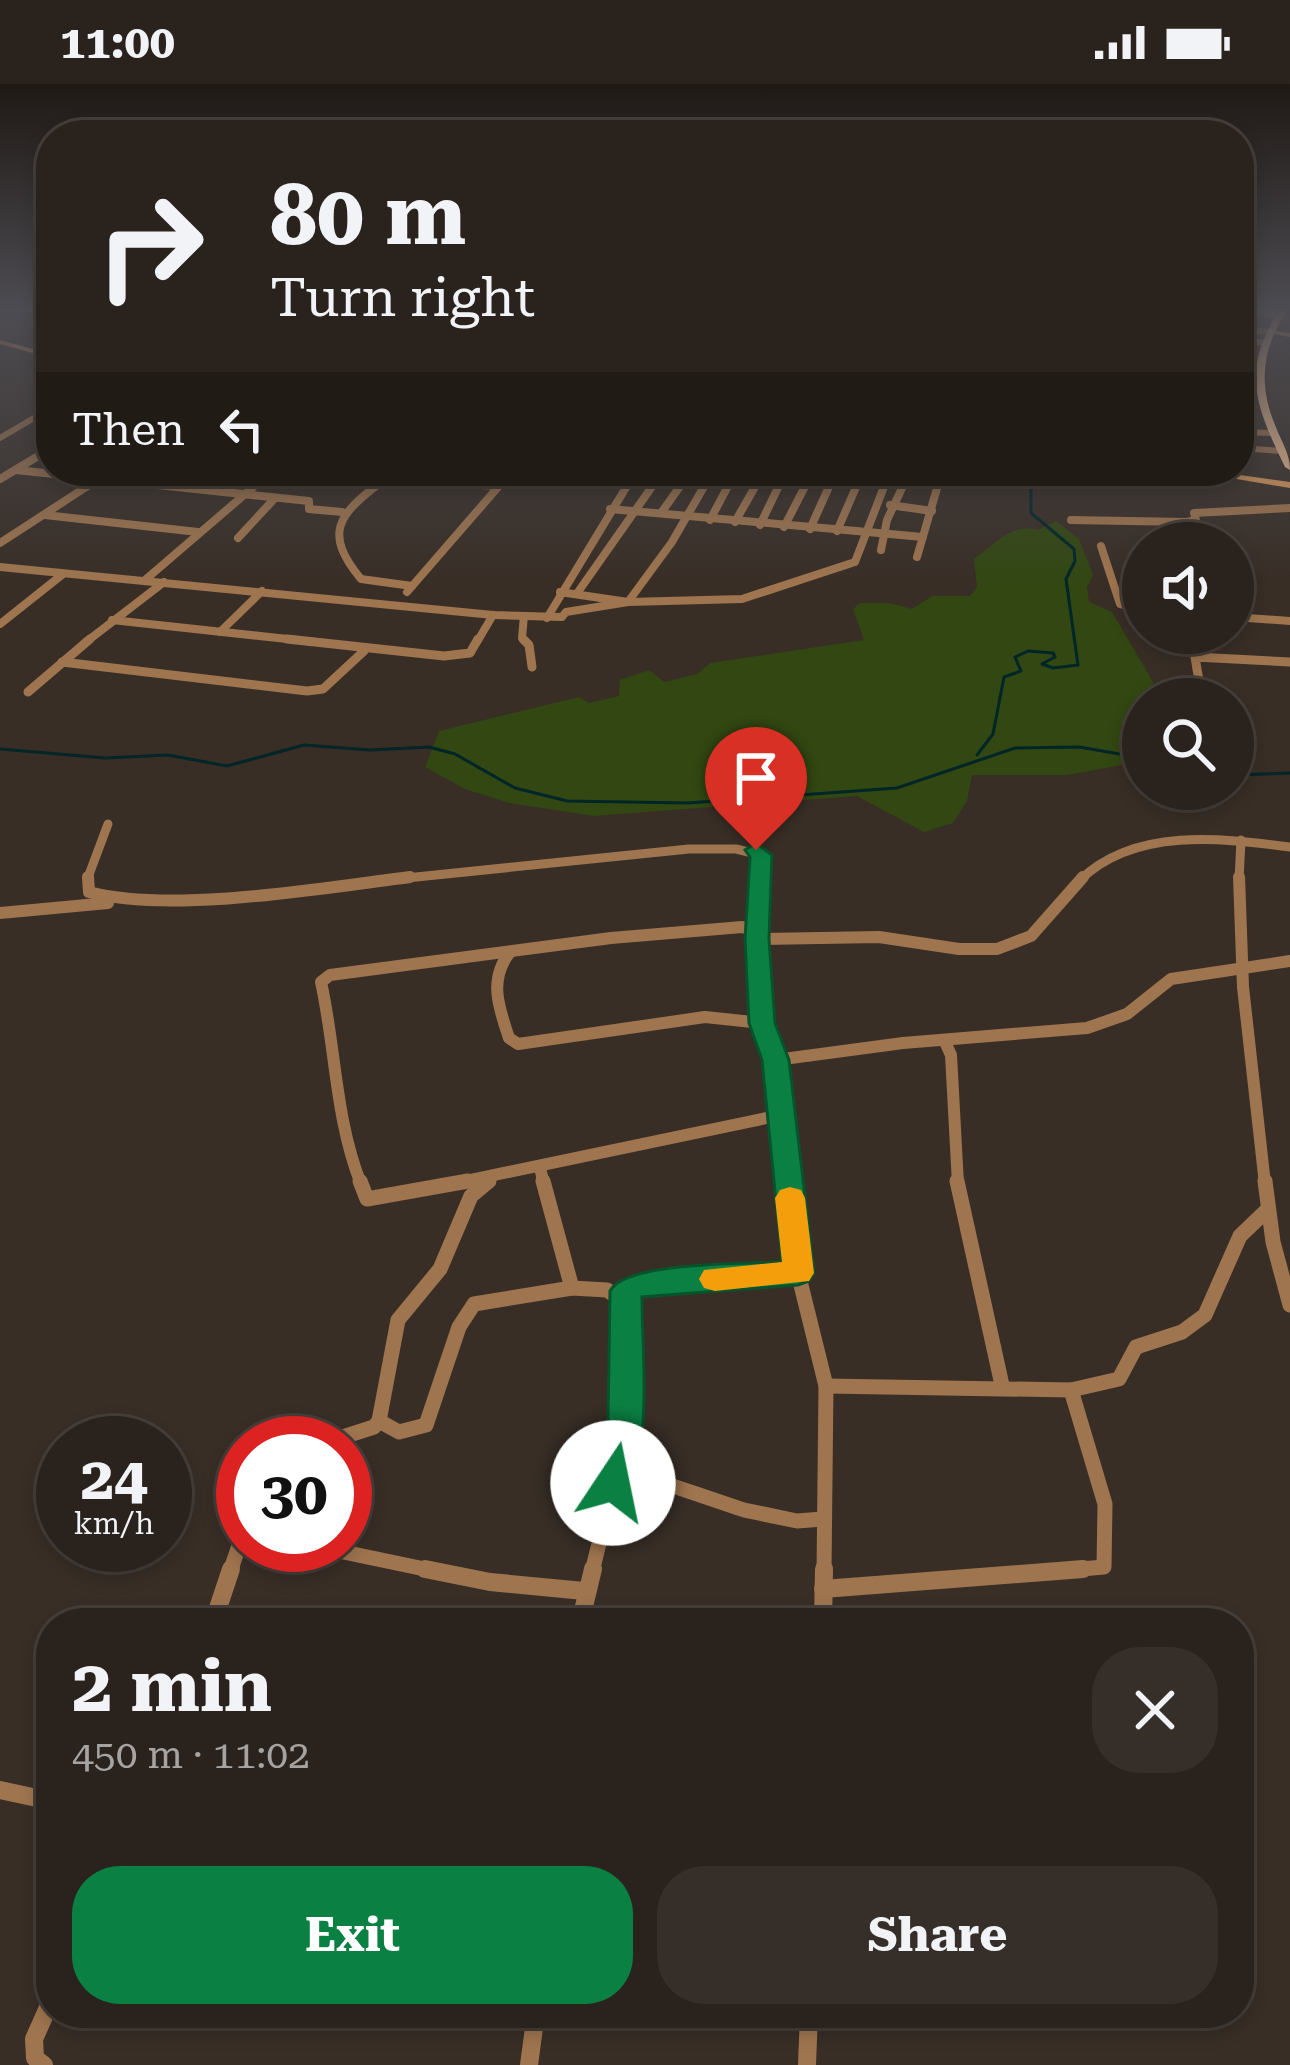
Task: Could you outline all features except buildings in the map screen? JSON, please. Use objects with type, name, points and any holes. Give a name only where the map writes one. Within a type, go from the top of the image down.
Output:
[{"type":"main road","points":[[1262,400],[1290,467]]},
{"type":"main road","points":[[1254,481],[1290,486]]},
{"type":"street","points":[[0,438],[36,418]]},
{"type":"street","points":[[1254,432],[1273,433]]},
{"type":"street","points":[[1254,449],[1282,452]]},
{"type":"street","points":[[0,479],[36,458]]},
{"type":"street","points":[[16,470],[36,472]]},
{"type":"street","points":[[0,543],[88,486]]},
{"type":"street","points":[[178,486],[309,502],[309,509],[342,512],[376,486]]},
{"type":"street","points":[[145,580],[255,486]]},
{"type":"street","points":[[398,603],[498,486]]},
{"type":"street","points":[[547,618],[626,486]]},
{"type":"street","points":[[578,592],[603,562],[630,511],[651,486]]},
{"type":"street","points":[[661,513],[680,486]]},
{"type":"street","points":[[683,516],[703,486]]},
{"type":"street","points":[[710,520],[728,486]]},
{"type":"street","points":[[735,522],[755,486]]},
{"type":"street","points":[[760,525],[779,486]]},
{"type":"street","points":[[784,527],[805,486]]},
{"type":"street","points":[[811,529],[830,486]]},
{"type":"street","points":[[837,531],[856,486]]},
{"type":"street","points":[[0,567],[547,618],[628,602],[742,599],[855,562],[884,486]]},
{"type":"street","points":[[881,550],[904,486]]},
{"type":"street","points":[[916,557],[937,486]]},
{"type":"street","points":[[238,538],[275,498]]},
{"type":"street","points":[[877,503],[932,511]]},
{"type":"street","points":[[1071,520],[1187,522],[1196,520],[1193,514],[1201,512],[1290,508]]},
{"type":"street","points":[[610,509],[923,537]]},
{"type":"street","points":[[342,512],[340,541],[355,573],[368,581],[412,586]]},
{"type":"street","points":[[45,514],[198,532]]},
{"type":"street","points":[[628,602],[672,542],[687,518],[683,516]]},
{"type":"street","points":[[1101,546],[1122,605]]},
{"type":"street","points":[[0,624],[64,573]]},
{"type":"street","points":[[28,692],[165,582]]},
{"type":"street","points":[[220,632],[262,591]]},
{"type":"street","points":[[560,592],[628,602]]},
{"type":"street","points":[[0,614],[11,615]]},
{"type":"street","points":[[112,620],[364,651],[460,656],[474,648],[493,615]]},
{"type":"street","points":[[524,616],[522,638],[529,645],[532,668]]},
{"type":"street","points":[[1254,618],[1290,621]]},
{"type":"street","points":[[62,662],[307,692],[323,689],[364,651]]},
{"type":"street","points":[[1198,678],[1195,657],[1290,662]]},
{"type":"street","points":[[108,824],[86,882],[89,892],[122,901]]},
{"type":"street","points":[[757,939],[885,938],[995,950],[1039,933],[1068,891],[1119,851],[1154,842],[1241,840],[1290,847]]},
{"type":"street","points":[[1241,840],[1244,1034],[1264,1162],[1265,1212],[1290,1305]]},
{"type":"street","points":[[0,913],[230,896],[520,864],[747,848],[761,855],[757,939],[762,1023],[776,1060],[798,1273],[826,1386],[823,1608]]},
{"type":"street","points":[[757,939],[753,930],[742,927],[330,975],[320,989],[336,1049],[333,1082],[352,1164],[367,1199],[540,1168],[782,1115]]},
{"type":"street","points":[[511,952],[499,963],[495,993],[509,1038],[518,1044],[705,1017],[762,1023]]},
{"type":"street","points":[[485,955],[499,963]]},
{"type":"street","points":[[776,1060],[859,1047],[1037,1034],[1117,1019],[1137,1009],[1154,987],[1171,980],[1290,961]]},
{"type":"street","points":[[945,1042],[951,1055],[958,1191],[1002,1385]]},
{"type":"street","points":[[540,1168],[572,1288]]},
{"type":"street","points":[[379,1421],[398,1320],[440,1270],[471,1196],[501,1174]]},
{"type":"street","points":[[826,1386],[971,1390],[1002,1385],[1071,1390],[1118,1378],[1136,1348],[1177,1334],[1205,1315],[1244,1226],[1265,1212]]},
{"type":"street","points":[[582,1608],[625,1419],[626,1291],[639,1284],[798,1273]]},
{"type":"street","points":[[379,1421],[399,1432],[426,1425],[459,1327],[474,1304],[572,1288],[607,1290],[626,1303]]},
{"type":"street","points":[[823,1589],[1104,1567],[1105,1504],[1071,1390]]},
{"type":"street","points":[[372,1424],[379,1421]]},
{"type":"street","points":[[604,1513],[658,1487],[673,1486],[744,1510],[797,1521],[823,1519]]},
{"type":"street","points":[[372,1558],[490,1582],[584,1591]]},
{"type":"street","points":[[218,1608],[230,1572]]},
{"type":"street","points":[[0,1790],[36,1798]]},
{"type":"street","points":[[39,2028],[35,2058],[44,2065]]},
{"type":"street","points":[[530,2065],[534,2028]]},
{"type":"street","points":[[807,2065],[808,2028]]},
{"type":"green space","points":[[1056,521],[1079,539],[1093,575],[1087,587],[1089,602],[1112,612],[1122,629],[1122,654],[1137,654],[1151,678],[1122,678],[1122,765],[1068,775],[972,775],[967,801],[953,823],[924,832],[857,796],[594,816],[509,803],[465,789],[425,767],[439,731],[579,697],[589,703],[619,696],[620,680],[649,670],[664,682],[697,674],[710,663],[864,640],[853,609],[860,603],[912,609],[932,596],[970,596],[977,587],[974,559],[1011,532],[1038,530]]},
{"type":"waterway","points":[[977,755],[993,734],[1004,677],[1021,671],[1015,657],[1028,651],[1053,653],[1055,657],[1042,664],[1053,668],[1078,665],[1066,579],[1075,561],[1074,549],[1031,513],[1031,486]]},
{"type":"waterway","points":[[0,749],[105,758],[168,755],[227,766],[304,745],[370,750],[429,747],[455,754],[515,788],[567,801],[688,803],[897,788],[1015,748],[1079,747],[1122,754]]},
{"type":"waterway","points":[[1254,774],[1290,773]]},
{"type":"slow traffic","points":[[715,1279],[798,1273],[790,1198]]},
{"type":"route","points":[[613,1483],[625,1419],[626,1291],[639,1284],[798,1273],[776,1060],[762,1023],[757,939],[761,855],[756,850]]}]
